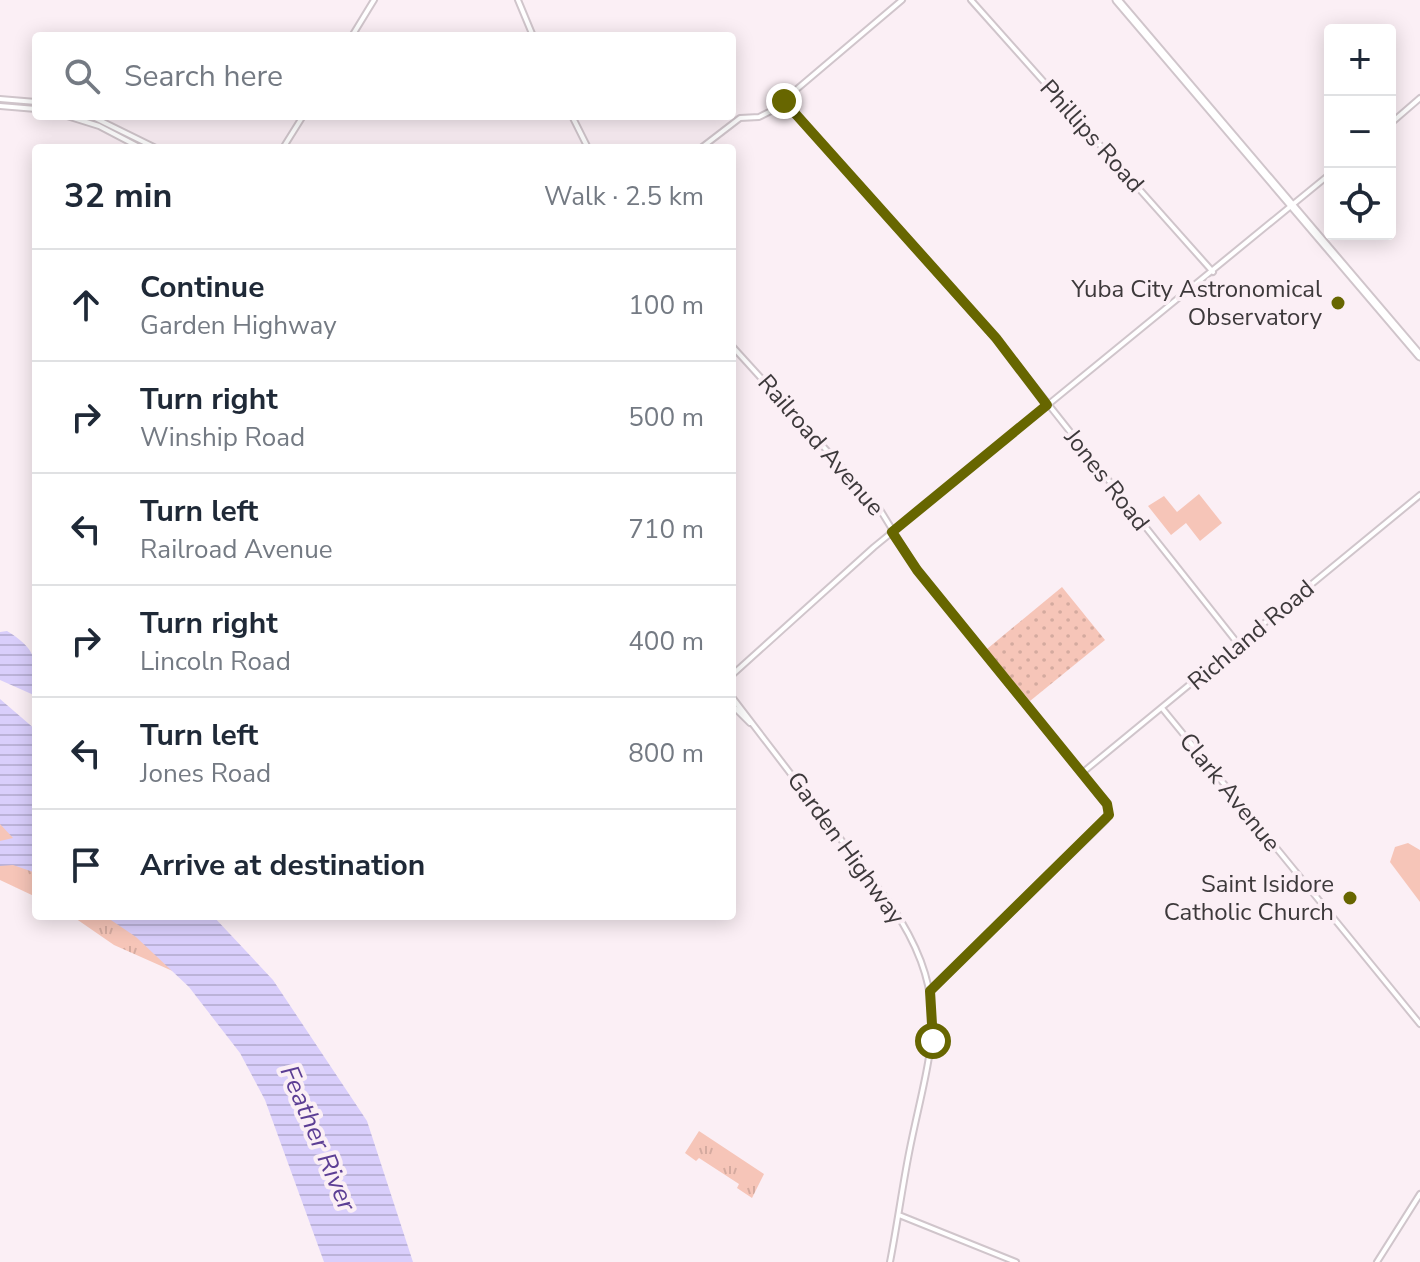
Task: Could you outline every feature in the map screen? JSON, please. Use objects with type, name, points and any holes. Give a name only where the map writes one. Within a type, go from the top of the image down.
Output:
[{"type":"highway","points":[[1117,0],[1420,356]]},
{"type":"street","points":[[354,32],[374,0]]},
{"type":"street","points":[[518,0],[531,32]]},
{"type":"street","points":[[706,144],[731,123],[759,117],[784,101],[902,0]]},
{"type":"street","name":"Phillips Road","points":[[971,0],[1213,272]]},
{"type":"street","points":[[1396,119],[1420,98]]},
{"type":"street","points":[[0,99],[32,102]]},
{"type":"street","name":"Jones Road","points":[[784,101],[986,327],[1239,645]]},
{"type":"street","points":[[0,106],[32,109]]},
{"type":"street","points":[[80,120],[133,144]]},
{"type":"street","points":[[99,120],[148,144]]},
{"type":"street","points":[[286,144],[300,120]]},
{"type":"street","points":[[574,120],[586,144]]},
{"type":"street","points":[[736,671],[892,532],[1324,179]]},
{"type":"street","name":"Railroad Avenue","points":[[736,350],[776,390],[879,508],[917,570],[1107,804],[1109,813],[930,991]]},
{"type":"street","name":"Richland Road","points":[[1082,773],[1420,495]]},
{"type":"street","name":"Garden Highway","points":[[736,702],[899,916],[930,991],[934,1021],[932,1051],[890,1262]]},
{"type":"street","name":"Clark Avenue","points":[[1162,708],[1420,1024]]},
{"type":"street","name":"Garden Highway","points":[[736,709],[752,724]]},
{"type":"street","points":[[1377,1262],[1420,1194]]},
{"type":"street","points":[[899,1215],[1016,1262]]},
{"type":"green space","points":[[1199,494],[1222,523],[1200,541],[1186,523],[1171,535],[1148,506],[1164,496],[1177,512]]},
{"type":"green space","points":[[1062,587],[1105,640],[1030,701],[987,649]]},
{"type":"green space","points":[[0,820],[32,853],[32,895],[0,880]]},
{"type":"green space","points":[[1408,843],[1420,850],[1420,902],[1390,862],[1395,847]]},
{"type":"green space","points":[[78,920],[122,920],[177,973],[114,945]]},
{"type":"green space","points":[[699,1131],[764,1174],[752,1198],[737,1188],[739,1184],[699,1158],[696,1161],[685,1153]]},
{"type":"water","points":[[7,631],[30,650],[32,694],[0,680],[0,632]]},
{"type":"water","points":[[0,699],[32,727],[32,872],[13,865],[0,866],[0,841],[13,838],[0,824]]},
{"type":"water","name":"Feather River","points":[[111,920],[217,920],[273,980],[367,1121],[413,1262],[324,1262],[265,1100],[240,1053],[189,987],[136,937]]},
{"type":"place","name":"Yuba City Astronomical Observatory","points":[[1338,303]]},
{"type":"place","name":"Saint Isidore Catholic Church","points":[[1350,898]]},
{"type":"route","points":[[784,101],[996,338],[1047,405],[892,532],[917,570],[1107,804],[1109,815],[930,991],[933,1041]]}]
